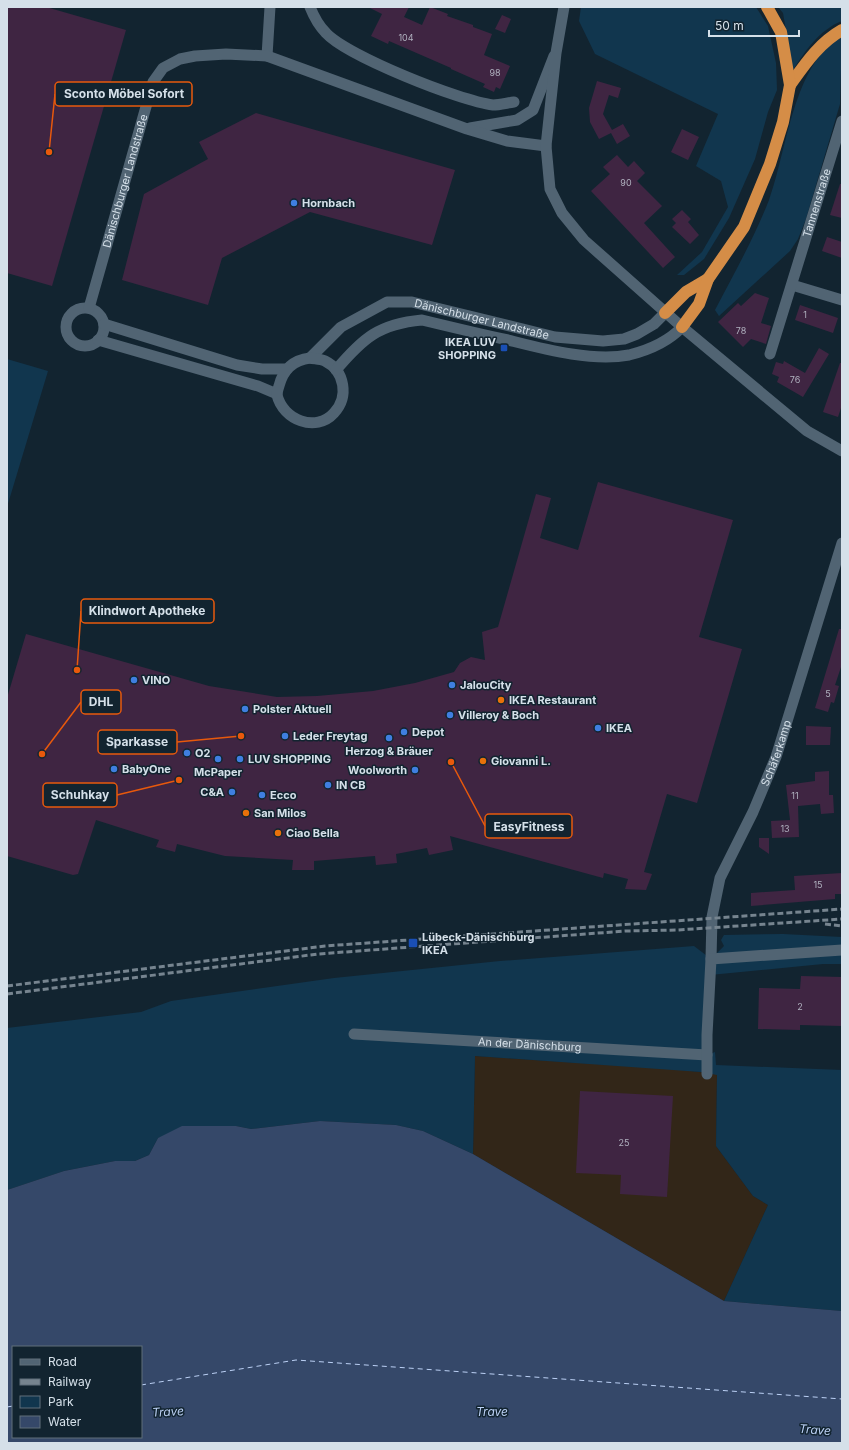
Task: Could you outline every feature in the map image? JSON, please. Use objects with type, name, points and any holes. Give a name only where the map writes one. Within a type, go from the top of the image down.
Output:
[{"type":"highway","points":[[682,327],[699,304],[708,279],[744,227],[770,164],[783,122],[790,85],[781,32],[767,7]]},
{"type":"highway","points":[[790,85],[809,58],[829,38],[842,30]]},
{"type":"highway","points":[[665,313],[686,292],[708,279]]},
{"type":"street","points":[[267,56],[270,7]]},
{"type":"street","points":[[310,7],[316,21],[326,34],[346,48],[409,78],[476,101],[494,105],[514,102]]},
{"type":"street","points":[[564,7],[556,53],[546,146],[550,188],[562,213],[584,240],[665,313],[807,431],[842,451]]},
{"type":"street","points":[[467,129],[517,120],[533,110],[556,53]]},
{"type":"street","name":"Dänischburger Landstraße","points":[[89,308],[153,82],[163,68],[180,59],[195,56],[226,54],[267,56],[467,129],[507,140],[546,146]]},
{"type":"street","name":"Tannenstraße","points":[[770,354],[842,121]]},
{"type":"street","points":[[792,285],[842,300]]},
{"type":"street","name":"Dänischburger Landstraße","points":[[310,358],[341,327],[387,302],[412,302],[555,337],[602,341],[624,339],[637,334],[654,324],[665,313]]},
{"type":"street","points":[[81,308],[89,308],[101,316],[104,324],[103,332],[98,340],[87,346],[77,344],[65,331],[66,322],[69,315],[81,308]]},
{"type":"street","name":"Dänischburger Landstraße","points":[[336,370],[357,345],[383,329],[401,322],[422,320],[553,351],[597,356],[628,355],[651,348],[673,337],[682,327]]},
{"type":"street","points":[[104,324],[237,365],[262,369],[287,369]]},
{"type":"street","points":[[98,340],[258,386],[277,394]]},
{"type":"street","points":[[310,358],[324,361],[336,370],[343,384],[342,401],[332,416],[321,422],[312,423],[300,422],[291,416],[284,409],[277,394],[280,379],[287,369],[294,363],[310,358]]},
{"type":"street","name":"Schäferkamp","points":[[711,959],[712,918],[720,878],[753,812],[776,757],[842,543]]},
{"type":"street","points":[[707,1074],[711,959],[842,950]]},
{"type":"street","name":"An der Dänischburg","points":[[354,1034],[707,1056]]},
{"type":"shaded area","points":[[475,1056],[673,1069],[717,1074],[716,1146],[753,1196],[768,1205],[724,1301],[473,1154]]},
{"type":"green space","points":[[581,7],[756,7],[768,26],[776,63],[777,90],[768,112],[755,159],[729,218],[704,259],[684,275],[677,275],[702,252],[728,207],[721,181],[696,166],[718,114],[595,54],[579,21]]},
{"type":"green space","points":[[778,7],[842,7],[842,21],[826,30],[814,41],[793,70],[783,13]]},
{"type":"green space","points":[[842,37],[840,104],[806,219],[798,239],[790,251],[719,316],[715,310],[750,242],[769,200],[794,110],[802,87],[812,66],[826,49]]},
{"type":"green space","points":[[7,359],[48,371],[7,507]]},
{"type":"green space","points":[[783,934],[842,937],[842,964],[823,964],[710,975],[707,1055],[715,1052],[716,1065],[842,1070],[842,1311],[724,1301],[768,1205],[753,1196],[716,1146],[717,1075],[701,1072],[475,1056],[473,1154],[423,1131],[396,1125],[320,1121],[251,1129],[236,1126],[209,1126],[158,1138],[149,1155],[135,1161],[115,1161],[64,1171],[7,1190],[7,1028],[141,1012],[171,1001],[334,978],[500,961],[694,946],[711,959],[724,946],[721,940],[724,935]]},
{"type":"water","name":"Trave","points":[[320,1121],[396,1125],[423,1131],[473,1154],[724,1301],[842,1311],[842,1443],[7,1443],[7,1190],[64,1171],[115,1161],[135,1161],[149,1155],[158,1138],[182,1126],[236,1126],[251,1129]]},
{"type":"building","points":[[7,7],[46,7],[126,30],[52,286],[7,273]]},
{"type":"building","points":[[368,7],[409,7],[404,17],[422,25],[430,7],[448,14],[447,16],[473,25],[473,27],[492,34],[484,55],[510,66],[500,89],[496,87],[494,92],[483,87],[485,84],[451,68],[389,41],[388,44],[371,36],[382,14]]},
{"type":"building","points":[[502,15],[511,19],[505,33],[495,29]]},
{"type":"building","points":[[597,81],[621,88],[618,98],[609,95],[603,114],[612,130],[623,124],[630,136],[617,144],[611,133],[599,139],[590,122],[589,108]]},
{"type":"building","name":"Hornbach","points":[[256,113],[455,170],[432,245],[310,212],[222,258],[208,305],[122,280],[144,194],[208,159],[199,142]]},
{"type":"building","points":[[682,129],[699,137],[688,160],[671,152]]},
{"type":"building","points":[[617,155],[628,167],[634,161],[645,173],[637,181],[662,206],[644,223],[675,257],[663,268],[591,191],[610,174],[603,167]]},
{"type":"building","points":[[840,184],[842,184],[842,218],[830,215]]},
{"type":"building","points":[[682,210],[691,219],[688,222],[699,235],[690,244],[672,227],[676,223],[672,219]]},
{"type":"building","points":[[827,237],[842,242],[842,258],[822,251]]},
{"type":"building","points":[[755,293],[769,298],[761,323],[771,326],[766,344],[751,339],[743,347],[718,322],[738,303],[741,306]]},
{"type":"building","points":[[800,305],[838,318],[833,333],[795,320]]},
{"type":"building","points":[[819,348],[829,354],[803,397],[777,382],[779,377],[772,374],[776,362],[783,364],[784,361],[805,373]]},
{"type":"building","points":[[840,363],[842,363],[842,405],[838,417],[823,412]]},
{"type":"building","points":[[598,482],[733,520],[699,637],[742,649],[697,803],[667,794],[644,872],[652,874],[646,890],[625,889],[628,879],[604,873],[603,878],[450,836],[453,850],[429,855],[427,848],[396,854],[397,863],[376,865],[375,856],[314,861],[314,870],[292,870],[293,860],[225,856],[177,844],[175,852],[156,847],[159,840],[96,820],[78,874],[73,875],[7,856],[7,698],[26,634],[209,686],[277,697],[317,696],[373,691],[415,683],[454,672],[460,663],[471,657],[485,660],[482,632],[498,627],[536,494],[551,498],[540,538],[578,550]]},
{"type":"building","points":[[839,629],[842,629],[842,664],[835,685],[839,686],[834,703],[831,702],[828,712],[815,708]]},
{"type":"building","points":[[806,726],[831,727],[830,745],[806,745]]},
{"type":"building","points":[[829,771],[829,795],[833,795],[834,813],[821,814],[820,804],[798,806],[799,837],[772,838],[771,821],[790,820],[786,785],[815,781],[815,772]]},
{"type":"building","points":[[759,838],[769,838],[769,854],[759,847]]},
{"type":"building","points":[[842,873],[842,894],[835,894],[835,899],[751,906],[751,893],[795,890],[794,876]]},
{"type":"building","points":[[801,976],[842,977],[842,1026],[800,1025],[800,1030],[758,1029],[759,988],[800,989]]},
{"type":"building","points":[[580,1091],[673,1096],[667,1197],[620,1194],[621,1175],[576,1173]]},
{"type":"ferry route","points":[[142,1385],[296,1360],[842,1399]]},
{"type":"ferry route","points":[[7,1407],[12,1406]]},
{"type":"railway","points":[[7,986],[325,946],[842,909]]},
{"type":"railway","points":[[7,994],[318,954],[626,931],[678,930],[842,919]]},
{"type":"railway","points":[[825,924],[842,926]]},
{"type":"place","name":"Sconto Möbel Sofort","points":[[49,152]]},
{"type":"place","name":"Hornbach","points":[[294,203]]},
{"type":"place","name":"IKEA LUV SHOPPING","points":[[504,348]]},
{"type":"place","name":"Klindwort Apotheke","points":[[77,670]]},
{"type":"place","name":"VINO","points":[[134,680]]},
{"type":"place","name":"JalouCity","points":[[452,685]]},
{"type":"place","name":"IKEA Restaurant","points":[[501,700]]},
{"type":"place","name":"Polster Aktuell","points":[[245,709]]},
{"type":"place","name":"Villeroy & Boch","points":[[450,715]]},
{"type":"place","name":"IKEA","points":[[598,728]]},
{"type":"place","name":"Depot","points":[[404,732]]},
{"type":"place","name":"Sparkasse","points":[[241,736]]},
{"type":"place","name":"Leder Freytag","points":[[285,736]]},
{"type":"place","name":"Herzog & Bräuer","points":[[389,738]]},
{"type":"place","name":"O2","points":[[187,753]]},
{"type":"place","name":"DHL","points":[[42,754]]},
{"type":"place","name":"McPaper","points":[[218,759]]},
{"type":"place","name":"LUV SHOPPING","points":[[240,759]]},
{"type":"place","name":"Giovanni L.","points":[[483,761]]},
{"type":"place","name":"EasyFitness","points":[[451,762]]},
{"type":"place","name":"BabyOne","points":[[114,769]]},
{"type":"place","name":"Woolworth","points":[[415,770]]},
{"type":"place","name":"Schuhkay","points":[[179,780]]},
{"type":"place","name":"IN CB","points":[[328,785]]},
{"type":"place","name":"C&A","points":[[232,792]]},
{"type":"place","name":"Ecco","points":[[262,795]]},
{"type":"place","name":"San Milos","points":[[246,813]]},
{"type":"place","name":"Ciao Bella","points":[[278,833]]},
{"type":"place","name":"Lübeck-Dänischburg IKEA","points":[[413,943]]}]
